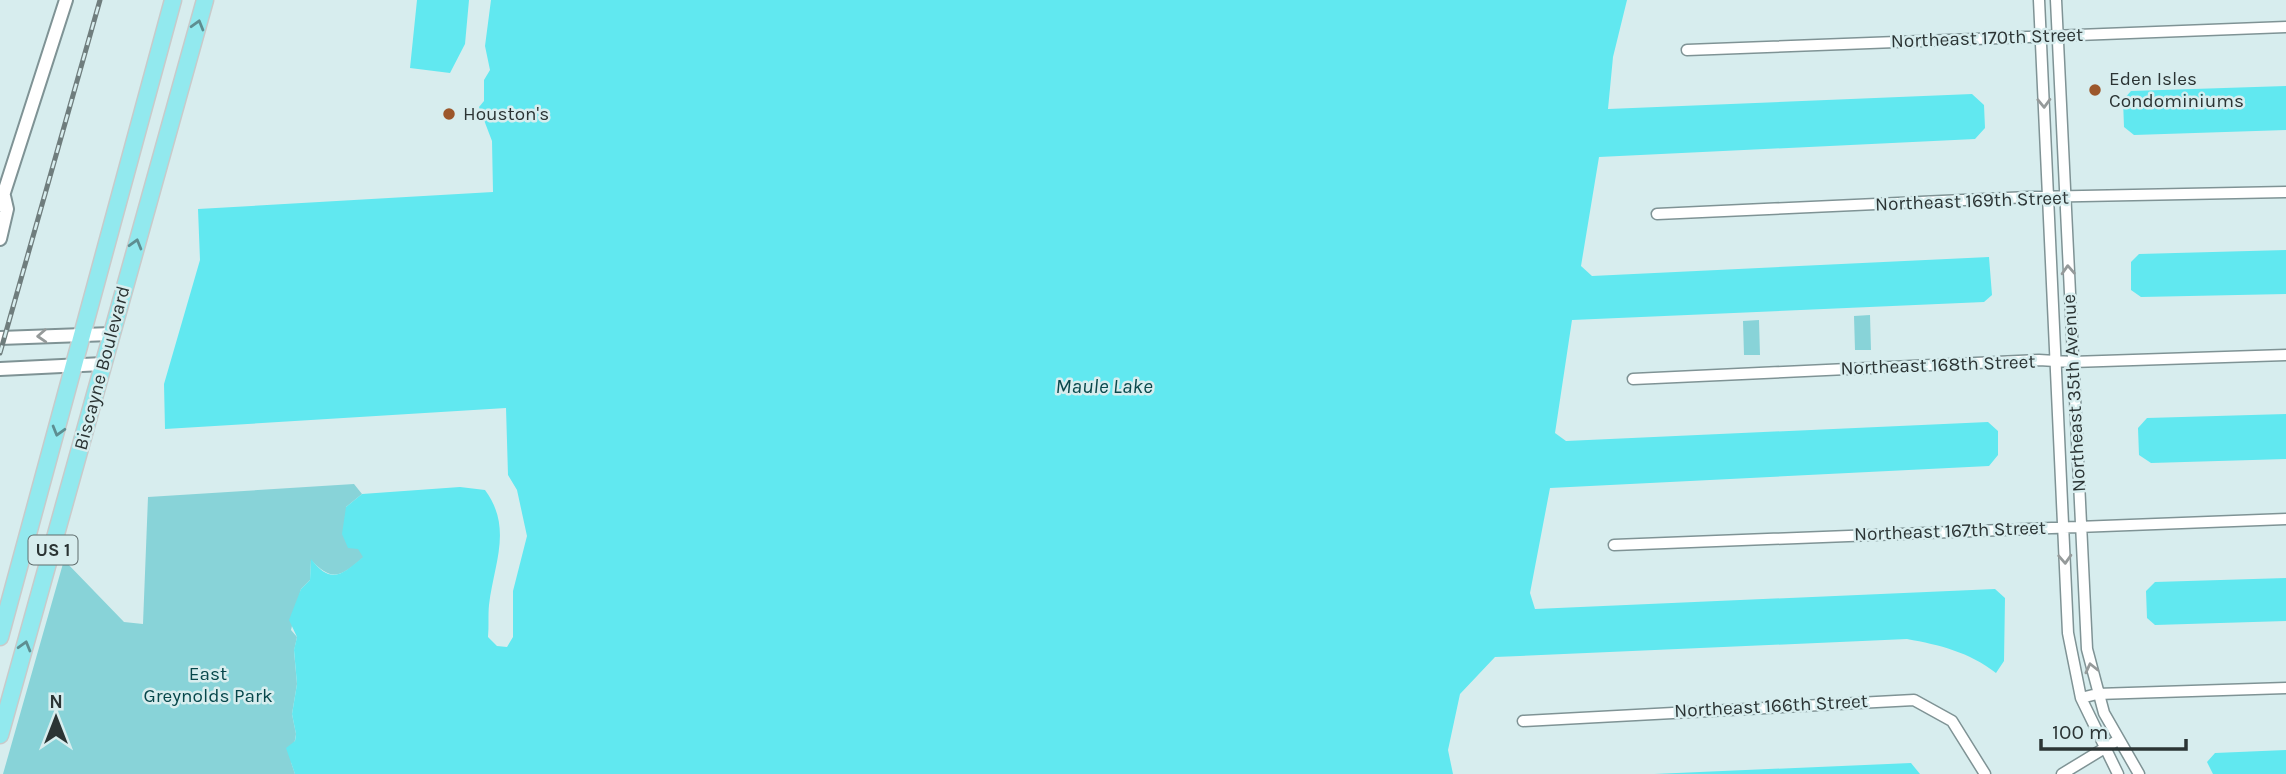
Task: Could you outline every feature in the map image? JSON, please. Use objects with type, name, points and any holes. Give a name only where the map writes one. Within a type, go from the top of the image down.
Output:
[{"type":"main road","name":"Biscayne Boulevard","points":[[0,637],[173,0]]},
{"type":"main road","name":"Biscayne Boulevard","points":[[0,735],[205,0]]},
{"type":"street","points":[[0,239],[7,209],[1,199],[66,0]]},
{"type":"street","name":"Northeast 35th Avenue","points":[[2039,0],[2070,651],[2081,698],[2118,774]]},
{"type":"street","name":"Northeast 35th Avenue","points":[[2056,0],[2085,631],[2097,694],[2118,740],[2139,774]]},
{"type":"street","name":"Northeast 170th Street","points":[[1687,50],[2286,27]]},
{"type":"street","name":"Northeast 169th Street","points":[[1657,214],[2048,198],[2286,192]]},
{"type":"street","points":[[0,338],[111,334]]},
{"type":"street","name":"Northeast 168th Street","points":[[1633,379],[2056,361],[2286,355]]},
{"type":"street","points":[[0,369],[103,364]]},
{"type":"street","name":"Northeast 167th Street","points":[[1614,545],[2286,519]]},
{"type":"street","points":[[2081,698],[2097,694],[2286,688]]},
{"type":"street","name":"Northeast 166th Street","points":[[1523,721],[1914,700],[1952,721],[1984,774]]},
{"type":"street","points":[[2062,774],[2118,740]]},
{"type":"green space","points":[[1870,315],[1871,350],[1855,350],[1854,316]]},
{"type":"green space","points":[[1759,320],[1760,355],[1744,355],[1743,321]]},
{"type":"green space","name":"East Greynolds Park","points":[[354,484],[362,494],[346,507],[364,557],[349,569],[337,574],[325,572],[311,560],[310,580],[301,589],[291,630],[297,637],[294,651],[297,684],[292,714],[296,734],[291,762],[295,774],[3,774],[64,560],[124,622],[143,624],[148,497]]},
{"type":"water","points":[[417,0],[469,0],[465,44],[450,73],[410,68]]},
{"type":"water","name":"Maule Lake","points":[[491,0],[1627,0],[1613,57],[1608,109],[1972,94],[1984,105],[1985,128],[1975,139],[1599,157],[1581,266],[1592,276],[1989,257],[1992,295],[1984,302],[1572,320],[1555,433],[1566,441],[1988,422],[1998,431],[1998,455],[1989,466],[1550,488],[1530,593],[1535,609],[1995,589],[2005,598],[2004,661],[1996,673],[1954,650],[1907,639],[1495,657],[1460,694],[1448,750],[1453,774],[295,774],[286,748],[295,741],[296,734],[292,714],[297,684],[294,650],[297,637],[289,620],[301,589],[310,580],[311,559],[331,575],[349,569],[363,557],[358,549],[348,548],[342,534],[346,507],[362,494],[460,487],[485,490],[498,518],[500,532],[489,605],[488,637],[497,646],[507,647],[513,637],[513,591],[527,536],[517,490],[508,475],[506,408],[165,429],[164,384],[200,260],[198,209],[493,192],[492,141],[479,107],[484,101],[484,80],[490,70],[485,46]]},
{"type":"water","points":[[2286,86],[2286,130],[2134,135],[2124,127],[2123,100],[2131,91]]},
{"type":"water","points":[[2286,250],[2286,294],[2141,297],[2131,290],[2131,262],[2139,254]]},
{"type":"water","points":[[2286,414],[2286,459],[2151,463],[2139,455],[2138,428],[2147,418]]},
{"type":"water","points":[[2286,578],[2286,621],[2155,625],[2147,618],[2146,591],[2155,582]]},
{"type":"water","points":[[2286,750],[2286,774],[2213,774],[2207,762],[2215,753]]},
{"type":"water","points":[[1911,763],[1920,774],[1654,774]]},
{"type":"railway","points":[[0,353],[100,0]]},
{"type":"place","name":"Eden Isles Condominiums","points":[[2095,90]]},
{"type":"place","name":"Houston's","points":[[449,114]]}]
